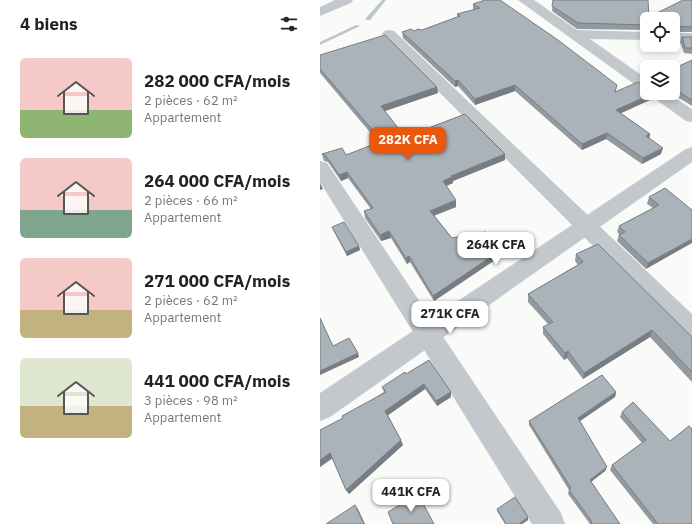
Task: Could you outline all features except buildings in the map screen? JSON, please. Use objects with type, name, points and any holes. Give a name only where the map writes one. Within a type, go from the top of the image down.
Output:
[{"type":"street","points":[[320,12],[346,0]]},
{"type":"street","points":[[525,0],[640,81]]},
{"type":"street","points":[[389,34],[692,329]]},
{"type":"street","points":[[573,34],[640,36]]},
{"type":"street","points":[[680,37],[692,38]]},
{"type":"street","points":[[667,100],[692,117]]},
{"type":"street","points":[[320,408],[692,153]]},
{"type":"street","points":[[320,167],[550,524]]},
{"type":"waterway","points":[[368,19],[384,0]]},
{"type":"waterway","points":[[320,44],[358,26]]}]
